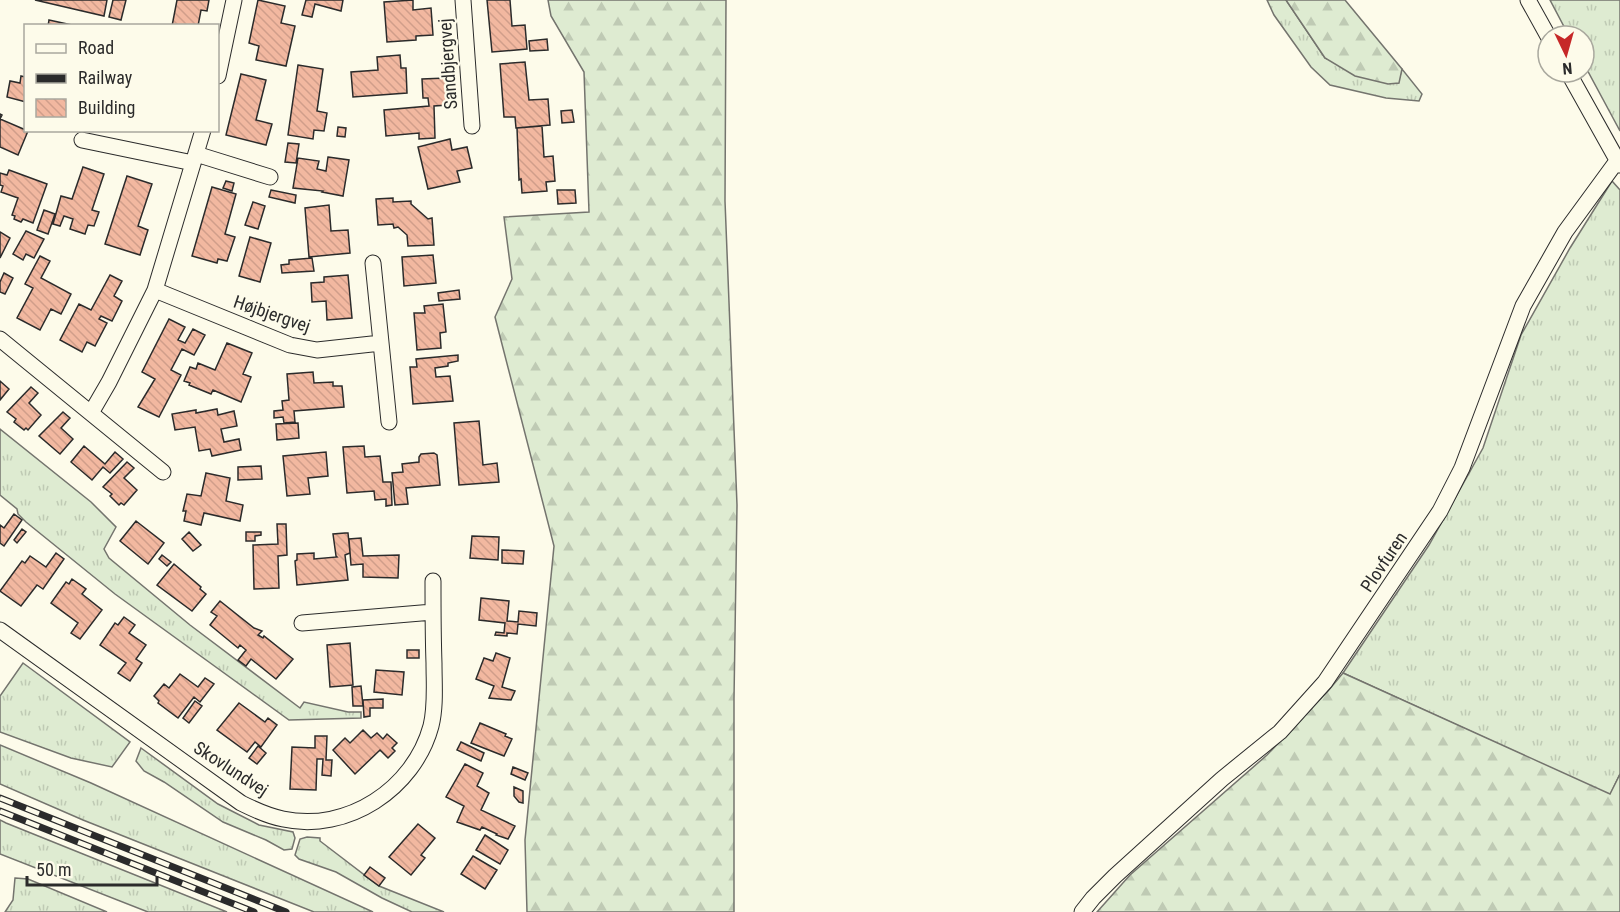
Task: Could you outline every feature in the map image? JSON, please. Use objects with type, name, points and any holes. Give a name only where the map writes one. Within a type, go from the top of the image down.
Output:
[{"type":"street","points":[[219,71],[234,0]]},
{"type":"street","name":"Sandbjergvej","points":[[463,0],[472,126]]},
{"type":"street","points":[[1528,0],[1541,24]]},
{"type":"street","points":[[1575,84],[1618,163]]},
{"type":"street","points":[[91,413],[109,382],[154,290],[202,132]]},
{"type":"street","points":[[82,140],[194,159],[270,177]]},
{"type":"street","name":"Plovfuren","points":[[1082,912],[1123,868],[1222,779],[1280,732],[1325,682],[1395,582],[1440,511],[1462,468],[1523,306],[1565,232],[1618,163]]},
{"type":"street","points":[[373,263],[388,422]]},
{"type":"street","name":"Højbjergvej","points":[[154,290],[290,345],[317,350],[381,343]]},
{"type":"street","points":[[0,339],[162,472]]},
{"type":"street","name":"Skovlundvej","points":[[0,630],[241,803],[273,816],[308,822],[332,819],[376,802],[410,769],[422,749],[430,726],[434,703],[433,581]]},
{"type":"street","points":[[302,623],[433,612]]},
{"type":"green space","points":[[548,0],[726,0],[725,201],[737,505],[734,912],[527,912],[525,840],[554,546],[495,317],[512,279],[504,217],[589,212],[584,72],[551,16]]},
{"type":"green space","points":[[1267,0],[1286,0],[1325,58],[1398,83],[1402,69],[1422,94],[1419,101],[1386,98],[1330,85],[1311,67],[1274,15]]},
{"type":"green space","points":[[1286,0],[1345,0],[1402,69],[1399,83],[1388,84],[1355,76],[1325,58]]},
{"type":"green space","points":[[1550,0],[1620,0],[1620,131],[1595,84],[1596,24],[1563,24]]},
{"type":"green space","points":[[1612,181],[1620,190],[1620,774],[1610,795],[1343,673],[1429,545],[1483,448],[1521,335],[1570,248]]},
{"type":"green space","points":[[0,429],[91,502],[116,527],[104,549],[109,558],[190,625],[300,708],[304,702],[348,712],[361,712],[361,718],[289,720],[115,594],[26,522],[18,514],[17,509],[0,495]]},
{"type":"green space","points":[[23,663],[130,742],[112,767],[71,758],[0,732],[0,696]]},
{"type":"green space","points":[[1343,673],[1610,794],[1620,774],[1620,912],[1097,912],[1130,875],[1267,755]]},
{"type":"green space","points":[[0,745],[91,783],[373,912],[314,912],[83,820],[0,784]]},
{"type":"green space","points":[[141,748],[218,804],[259,825],[293,832],[295,838],[292,849],[284,850],[223,822],[144,771],[136,761]]},
{"type":"green space","points":[[0,820],[227,912],[148,912],[0,854]]},
{"type":"green space","points":[[320,838],[320,841],[379,886],[444,912],[412,912],[336,872],[299,859],[295,855],[300,839]]},
{"type":"green space","points":[[15,878],[28,879],[107,912],[5,912],[13,900]]},
{"type":"building","points":[[35,0],[107,0],[104,16]]},
{"type":"building","points":[[113,0],[126,0],[121,20],[109,17]]},
{"type":"building","points":[[177,0],[209,0],[207,11],[201,10],[198,24],[172,24]]},
{"type":"building","points":[[258,0],[285,6],[281,23],[295,26],[286,66],[256,60],[259,46],[249,43]]},
{"type":"building","points":[[306,0],[343,0],[341,11],[315,4],[312,17],[302,15]]},
{"type":"building","points":[[413,0],[413,10],[431,8],[433,35],[416,36],[416,40],[387,42],[384,2]]},
{"type":"building","points":[[487,0],[510,0],[512,26],[525,25],[527,49],[492,52]]},
{"type":"building","points":[[49,20],[67,24],[48,24]]},
{"type":"building","points":[[547,39],[548,50],[530,51],[529,41]]},
{"type":"building","points":[[400,55],[401,68],[406,68],[407,93],[353,97],[351,72],[378,70],[377,57]]},
{"type":"building","points":[[525,62],[529,100],[548,99],[550,125],[516,128],[515,117],[504,117],[500,64]]},
{"type":"building","points":[[298,65],[323,69],[317,111],[327,113],[324,131],[314,130],[313,139],[288,135]]},
{"type":"building","points":[[241,74],[266,80],[256,120],[272,124],[266,145],[226,135]]},
{"type":"building","points":[[21,76],[24,77],[24,101],[7,97],[10,81],[20,83]]},
{"type":"building","points":[[446,78],[448,105],[434,106],[435,138],[419,139],[419,133],[386,136],[384,110],[429,106],[428,98],[423,98],[422,79]]},
{"type":"building","points":[[572,110],[574,122],[562,123],[561,111]]},
{"type":"building","points":[[0,119],[28,132],[18,155],[0,147]]},
{"type":"building","points":[[542,126],[544,157],[553,156],[555,181],[546,182],[547,191],[522,193],[521,179],[519,180],[517,128]]},
{"type":"building","points":[[338,127],[346,128],[345,137],[337,136]]},
{"type":"building","points":[[450,139],[452,150],[467,147],[472,168],[457,171],[460,182],[428,189],[418,147]]},
{"type":"building","points":[[288,143],[299,144],[296,163],[285,162]]},
{"type":"building","points":[[328,157],[349,160],[343,196],[293,188],[298,158],[319,161],[317,169],[326,171]]},
{"type":"building","points":[[83,167],[104,174],[92,210],[99,212],[94,226],[88,225],[85,234],[70,229],[73,219],[64,216],[60,226],[53,224],[61,196],[72,199]]},
{"type":"building","points":[[9,170],[47,184],[33,223],[23,219],[21,222],[14,219],[15,216],[12,215],[18,198],[1,192],[3,186],[0,185],[0,173],[7,175]]},
{"type":"building","points":[[127,176],[152,184],[138,226],[148,230],[140,255],[105,244]]},
{"type":"building","points":[[226,181],[234,183],[232,191],[223,188]]},
{"type":"building","points":[[212,187],[236,194],[225,234],[235,237],[227,261],[218,259],[217,263],[192,256]]},
{"type":"building","points":[[271,190],[296,195],[295,203],[269,197]]},
{"type":"building","points":[[557,190],[575,190],[576,203],[558,204]]},
{"type":"building","points":[[393,198],[393,202],[411,201],[411,204],[428,219],[432,218],[434,245],[408,246],[407,235],[398,227],[394,228],[393,224],[378,225],[376,199]]},
{"type":"building","points":[[253,202],[265,206],[258,229],[245,225]]},
{"type":"building","points":[[329,205],[331,231],[348,230],[350,253],[309,257],[305,208]]},
{"type":"building","points":[[44,210],[55,214],[48,234],[37,230]]},
{"type":"building","points":[[26,231],[44,239],[34,258],[26,254],[23,260],[13,254]]},
{"type":"building","points":[[0,232],[10,238],[0,258]]},
{"type":"building","points":[[250,237],[271,243],[260,282],[239,276]]},
{"type":"building","points":[[433,255],[436,283],[404,286],[402,257]]},
{"type":"building","points":[[40,256],[50,261],[41,278],[71,294],[61,314],[51,309],[40,330],[17,318],[33,288],[25,284]]},
{"type":"building","points":[[312,258],[314,271],[282,273],[281,265],[289,264],[289,260]]},
{"type":"building","points":[[4,273],[13,278],[5,294],[0,292],[0,282]]},
{"type":"building","points":[[110,275],[122,281],[114,296],[122,301],[112,321],[101,316],[99,319],[107,323],[95,346],[87,342],[82,352],[60,340],[79,304],[91,310]]},
{"type":"building","points":[[348,275],[352,318],[327,320],[326,301],[312,302],[311,283],[324,282],[324,277]]},
{"type":"building","points":[[459,290],[460,299],[439,301],[438,293]]},
{"type":"building","points":[[443,304],[446,332],[440,333],[441,348],[417,350],[414,313],[425,313],[424,306]]},
{"type":"building","points":[[169,319],[185,327],[178,340],[185,343],[193,329],[205,335],[194,355],[182,349],[171,370],[181,375],[159,417],[138,407],[155,379],[142,372]]},
{"type":"building","points":[[227,343],[252,353],[243,374],[251,377],[241,402],[213,390],[211,394],[184,381],[190,367],[196,369],[198,363],[215,370]]},
{"type":"building","points":[[458,355],[458,361],[448,363],[448,366],[435,368],[436,377],[450,376],[453,401],[413,404],[410,367],[417,367],[416,359]]},
{"type":"building","points":[[313,372],[314,383],[333,382],[333,386],[342,386],[344,407],[294,411],[295,422],[284,423],[283,417],[274,418],[274,411],[283,410],[282,401],[289,400],[287,374]]},
{"type":"building","points":[[0,381],[9,389],[0,400]]},
{"type":"building","points":[[31,387],[38,393],[29,403],[41,415],[28,430],[26,428],[24,430],[7,412]]},
{"type":"building","points":[[217,409],[218,415],[234,411],[237,426],[221,429],[224,442],[239,439],[241,450],[212,456],[210,449],[199,451],[195,427],[175,430],[172,414]]},
{"type":"building","points":[[63,412],[70,418],[61,428],[73,439],[60,454],[39,436]]},
{"type":"building","points":[[479,421],[483,465],[497,463],[499,482],[459,485],[454,423]]},
{"type":"building","points":[[298,423],[299,438],[277,440],[276,424]]},
{"type":"building","points":[[84,446],[105,464],[115,452],[123,459],[110,473],[103,467],[92,480],[71,462]]},
{"type":"building","points":[[364,446],[365,457],[380,456],[383,482],[391,482],[392,505],[386,506],[386,499],[375,500],[374,491],[347,493],[343,447]]},
{"type":"building","points":[[326,452],[328,476],[308,478],[310,494],[287,496],[283,456]]},
{"type":"building","points":[[434,453],[437,455],[440,485],[406,488],[408,504],[395,505],[392,473],[403,472],[402,464],[419,462],[421,454]]},
{"type":"building","points":[[127,462],[134,468],[124,478],[137,490],[124,505],[121,503],[119,505],[110,496],[112,494],[103,487]]},
{"type":"building","points":[[261,466],[262,479],[238,480],[238,467]]},
{"type":"building","points":[[206,473],[230,478],[226,501],[243,505],[240,521],[204,513],[201,525],[184,521],[186,511],[183,511],[187,494],[201,496]]},
{"type":"building","points":[[14,514],[22,520],[4,546],[0,543],[0,525],[4,528]]},
{"type":"building","points":[[136,521],[164,543],[148,564],[120,541]]},
{"type":"building","points":[[277,524],[286,524],[287,555],[278,556],[279,588],[254,589],[253,545],[278,544]]},
{"type":"building","points":[[22,529],[26,532],[17,543],[14,540]]},
{"type":"building","points":[[189,532],[201,545],[193,551],[182,539]]},
{"type":"building","points":[[246,532],[261,532],[261,535],[255,536],[255,541],[246,541]]},
{"type":"building","points":[[348,533],[350,553],[345,555],[348,580],[297,585],[295,561],[297,554],[314,553],[314,559],[337,557],[333,534]]},
{"type":"building","points":[[472,536],[499,537],[498,560],[470,558]]},
{"type":"building","points":[[361,538],[363,556],[399,555],[398,578],[363,577],[363,564],[351,565],[349,539]]},
{"type":"building","points":[[502,550],[524,551],[523,564],[502,563]]},
{"type":"building","points":[[56,553],[64,559],[43,589],[37,585],[21,606],[0,591],[22,561],[25,563],[30,556],[46,567]]},
{"type":"building","points":[[162,555],[171,562],[167,566],[159,559]]},
{"type":"building","points":[[174,564],[206,594],[192,611],[157,585]]},
{"type":"building","points":[[72,579],[86,589],[82,594],[102,610],[80,639],[71,633],[78,623],[51,603],[66,582],[69,584]]},
{"type":"building","points":[[481,598],[509,601],[507,621],[518,622],[519,611],[537,613],[536,626],[518,624],[517,634],[495,635],[496,632],[504,633],[505,623],[479,620]]},
{"type":"building","points":[[220,601],[254,628],[262,631],[258,635],[263,638],[264,636],[293,659],[276,679],[251,659],[246,666],[238,660],[246,650],[240,645],[238,648],[210,625],[217,616],[211,612]]},
{"type":"building","points":[[124,617],[135,625],[129,633],[146,645],[136,659],[142,663],[130,681],[118,673],[126,663],[100,645],[115,623],[118,625]]},
{"type":"building","points":[[350,643],[353,685],[330,687],[327,645]]},
{"type":"building","points":[[407,650],[419,650],[419,658],[407,658]]},
{"type":"building","points":[[496,653],[510,658],[502,687],[515,691],[511,700],[489,698],[494,686],[476,679],[484,658],[493,661]]},
{"type":"building","points":[[376,670],[404,672],[402,695],[374,692]]},
{"type":"building","points":[[180,674],[198,687],[205,678],[214,684],[200,702],[194,697],[178,718],[158,703],[159,701],[154,696],[164,684],[169,688]]},
{"type":"building","points":[[361,686],[363,706],[353,706],[352,687]]},
{"type":"building","points":[[383,699],[383,708],[370,708],[370,716],[364,717],[363,700]]},
{"type":"building","points":[[195,701],[202,706],[189,723],[183,718]]},
{"type":"building","points":[[239,703],[265,722],[268,718],[277,725],[261,747],[255,742],[247,752],[217,730]]},
{"type":"building","points":[[480,723],[512,739],[504,756],[471,743]]},
{"type":"building","points":[[363,730],[371,738],[377,733],[383,739],[387,734],[397,743],[392,748],[395,751],[388,758],[380,750],[355,774],[333,750],[345,738],[350,743]]},
{"type":"building","points":[[315,736],[327,736],[326,760],[332,760],[331,776],[322,775],[323,759],[317,759],[316,790],[290,789],[292,747],[315,748]]},
{"type":"building","points":[[461,742],[484,753],[481,761],[457,750]]},
{"type":"building","points":[[258,746],[266,753],[257,764],[249,758]]},
{"type":"building","points":[[465,764],[483,773],[477,786],[489,793],[481,810],[515,826],[508,839],[482,827],[480,830],[457,822],[464,806],[446,797]]},
{"type":"building","points":[[513,767],[528,773],[525,780],[511,774]]},
{"type":"building","points":[[514,787],[523,791],[523,803],[514,796]]},
{"type":"building","points":[[418,824],[435,838],[421,855],[425,858],[411,875],[389,857]]},
{"type":"building","points":[[485,835],[508,850],[500,864],[476,850]]},
{"type":"building","points":[[473,856],[497,870],[485,889],[461,874]]},
{"type":"building","points":[[370,867],[385,878],[379,886],[364,875]]},
{"type":"railway","points":[[0,798],[286,912]]},
{"type":"railway","points":[[0,811],[254,912]]}]
